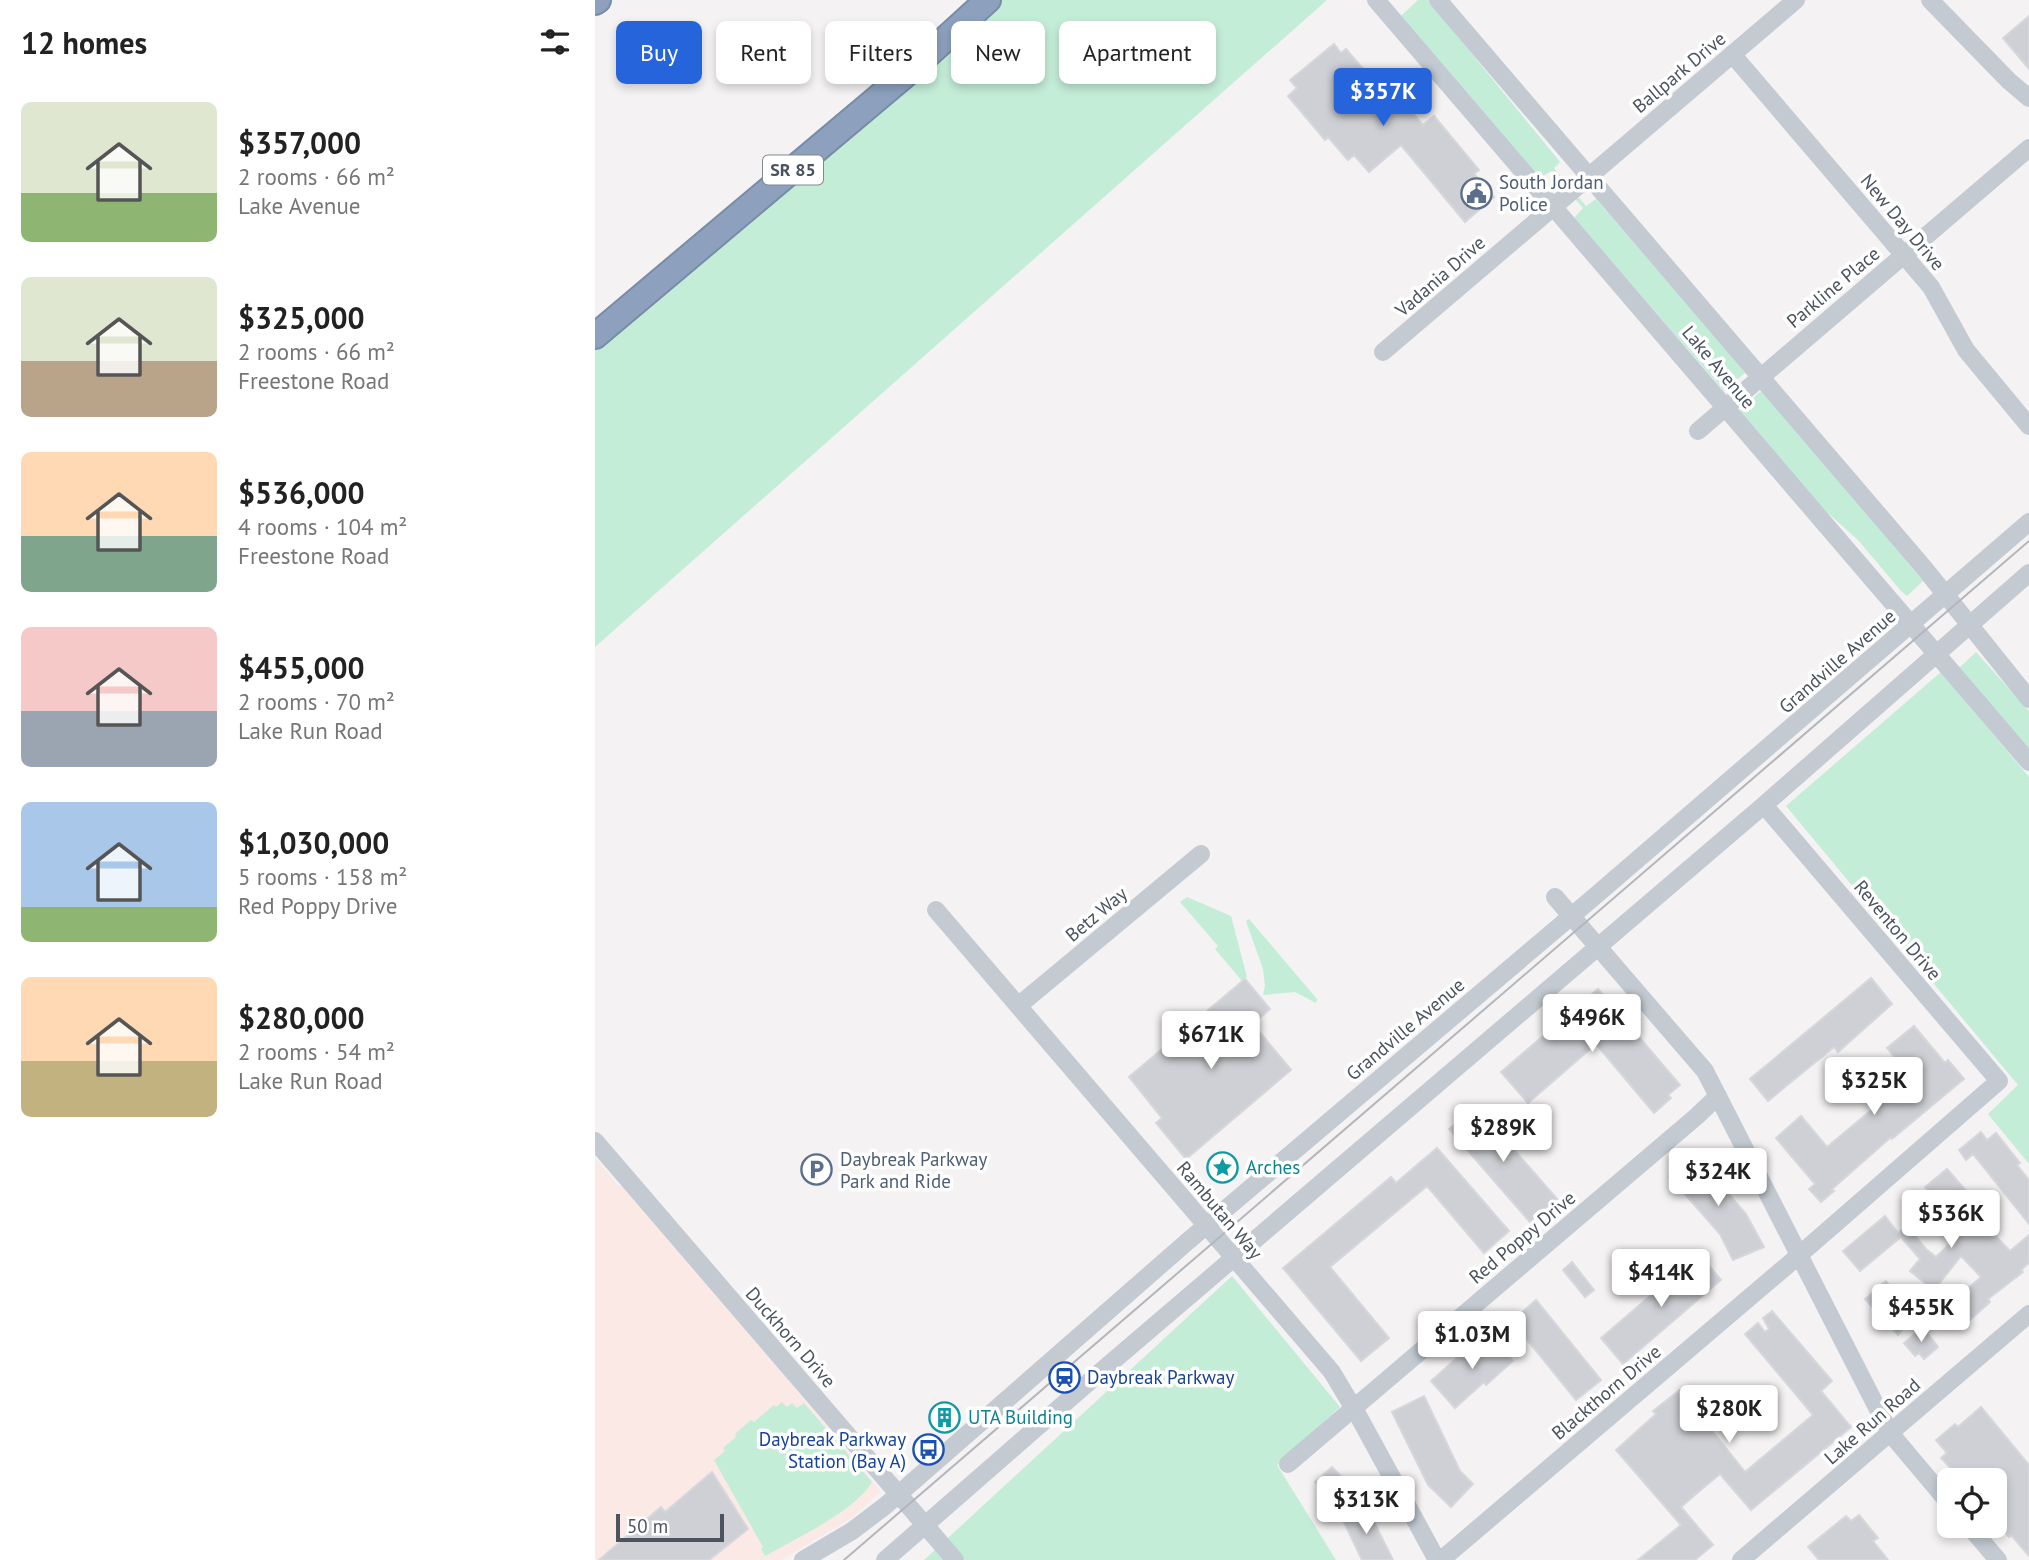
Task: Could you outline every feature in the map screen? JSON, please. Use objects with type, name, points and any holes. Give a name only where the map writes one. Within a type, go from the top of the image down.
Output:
[{"type":"highway","name":"SR 85","points":[[595,336],[911,70],[988,0]]},
{"type":"street","points":[[1382,6],[1401,0]]},
{"type":"street","name":"Lake Avenue","points":[[1438,0],[1761,376],[1946,595],[2029,699]]},
{"type":"street","name":"Ballpark Drive","points":[[1589,176],[1796,0]]},
{"type":"street","points":[[1930,0],[2029,98]]},
{"type":"street","name":"Lake Avenue","points":[[1382,6],[2029,762]]},
{"type":"street","name":"New Day Drive","points":[[1732,54],[1938,297],[1966,350],[2029,426]]},
{"type":"street","name":"Parkline Place","points":[[1761,376],[2029,148]]},
{"type":"street","name":"Vadania Drive","points":[[1383,352],[1589,176]]},
{"type":"street","points":[[1698,431],[1761,376]]},
{"type":"street","name":"Grandville Avenue","points":[[803,1560],[859,1526],[898,1494],[1206,1226],[1572,917],[2029,522]]},
{"type":"street","points":[[885,1560],[1233,1257],[1764,805],[2029,573]]},
{"type":"street","name":"Reventon Drive","points":[[1764,805],[1999,1081]]},
{"type":"street","name":"Betz Way","points":[[1018,1006],[1201,854]]},
{"type":"street","points":[[1555,897],[1705,1071],[1890,1433],[1937,1489]]},
{"type":"street","name":"Rambutan Way","points":[[936,911],[1332,1372],[1439,1560]]},
{"type":"street","name":"Blackthorn Drive","points":[[1439,1560],[1798,1256],[1999,1081]]},
{"type":"street","name":"Red Poppy Drive","points":[[1288,1464],[1718,1096]]},
{"type":"street","name":"Duckhorn Drive","points":[[595,1141],[955,1560]]},
{"type":"street","name":"Lake Run Road","points":[[1741,1560],[2029,1314]]},
{"type":"street","points":[[1979,1538],[1998,1560]]},
{"type":"shaded area","points":[[595,1159],[618,1185],[626,1187],[880,1492],[853,1517],[781,1560],[595,1560]]},
{"type":"green space","points":[[1002,0],[1327,0],[595,647],[595,348],[905,84],[937,84],[937,56],[951,44],[951,84],[1045,84],[1045,21],[978,21]]},
{"type":"green space","points":[[1418,0],[1428,0],[1560,162],[1554,168],[1586,206],[1596,199],[1737,362],[1745,373],[1724,391],[1574,218],[1583,208],[1551,171],[1540,178],[1401,16]]},
{"type":"green space","points":[[1760,392],[1764,393],[1923,581],[1907,596],[1858,540],[1818,504],[1739,411]]},
{"type":"green space","points":[[1976,652],[2029,711],[2029,751],[1959,668]]},
{"type":"green space","points":[[1941,672],[2029,777],[2029,1164],[1988,1114],[2018,1085],[1786,806]]},
{"type":"green space","points":[[1187,897],[1231,916],[1247,977],[1242,981],[1215,949],[1218,946],[1180,902]]},
{"type":"green space","points":[[1249,919],[1317,999],[1316,1003],[1295,992],[1263,995],[1263,969],[1246,921]]},
{"type":"green space","points":[[1232,1276],[1340,1407],[1277,1465],[1336,1560],[924,1560]]},
{"type":"green space","points":[[782,1402],[787,1407],[792,1403],[797,1408],[804,1403],[872,1482],[864,1493],[839,1514],[765,1556],[761,1549],[763,1547],[714,1460],[725,1451],[723,1448],[736,1437],[735,1434],[751,1420],[754,1422],[774,1405],[776,1407]]},
{"type":"building","points":[[2029,16],[2029,69],[2003,38]]},
{"type":"building","points":[[1334,44],[1341,53],[1346,49],[1380,89],[1387,83],[1423,125],[1434,116],[1479,170],[1474,174],[1494,197],[1465,222],[1401,145],[1369,172],[1354,155],[1348,160],[1328,137],[1325,140],[1288,96],[1297,88],[1290,80]]},
{"type":"building","points":[[1871,978],[1892,1004],[1838,1052],[1834,1047],[1768,1101],[1750,1079]]},
{"type":"building","points":[[1245,979],[1270,1009],[1253,1024],[1291,1070],[1186,1159],[1156,1123],[1162,1118],[1129,1077]]},
{"type":"building","points":[[1598,989],[1680,1085],[1668,1095],[1671,1098],[1654,1113],[1596,1044],[1528,1103],[1501,1072]]},
{"type":"building","points":[[1914,1026],[1945,1063],[1948,1060],[1964,1079],[1892,1139],[1891,1137],[1821,1202],[1809,1189],[1815,1184],[1776,1138],[1801,1116],[1827,1147],[1911,1077],[1887,1048]]},
{"type":"building","points":[[1476,1106],[1557,1199],[1530,1222],[1449,1129]]},
{"type":"building","points":[[1981,1132],[1987,1140],[1996,1133],[2020,1163],[2017,1165],[2029,1180],[2029,1224],[1973,1154],[1966,1160],[1959,1150]]},
{"type":"building","points":[[1437,1148],[1509,1231],[1484,1253],[1427,1186],[1330,1267],[1389,1338],[1361,1361],[1283,1268],[1391,1177],[1396,1183]]},
{"type":"building","points":[[1695,1155],[1746,1214],[1764,1247],[1733,1260],[1720,1234],[1669,1176]]},
{"type":"building","points":[[1947,1169],[1974,1200],[1967,1206],[2010,1251],[2029,1235],[2029,1263],[2021,1270],[2023,1272],[1988,1299],[1990,1302],[1964,1325],[1948,1306],[1981,1277],[1961,1256],[1934,1290],[1910,1271],[1920,1259],[1901,1237],[1860,1271],[1843,1251],[1885,1216],[1898,1233],[1907,1226],[1936,1257],[1963,1231],[1925,1187]]},
{"type":"building","points":[[1699,1254],[1721,1280],[1623,1364],[1601,1338]]},
{"type":"building","points":[[1572,1262],[1594,1290],[1585,1297],[1563,1270]]},
{"type":"building","points":[[1886,1281],[1913,1316],[1898,1335],[1865,1299]]},
{"type":"building","points":[[1536,1300],[1601,1380],[1576,1400],[1512,1321]]},
{"type":"building","points":[[1772,1311],[1832,1381],[1821,1391],[1851,1427],[1751,1510],[1720,1474],[1703,1488],[1681,1507],[1713,1545],[1695,1560],[1638,1560],[1681,1525],[1616,1450],[1656,1414],[1653,1411],[1680,1390],[1745,1472],[1813,1415],[1745,1334],[1758,1323],[1765,1332],[1769,1329],[1763,1318]]},
{"type":"building","points":[[1923,1327],[1938,1347],[1924,1359],[1919,1353],[1915,1356],[1904,1343]]},
{"type":"building","points":[[1490,1335],[1513,1361],[1455,1408],[1431,1381],[1460,1355],[1464,1358]]},
{"type":"building","points":[[1424,1396],[1460,1471],[1473,1484],[1451,1507],[1428,1485],[1392,1412]]},
{"type":"building","points":[[1981,1407],[2029,1465],[2029,1556],[2011,1535],[2009,1537],[2007,1535],[2007,1468],[1951,1468],[1941,1458],[1947,1453],[1936,1440],[1955,1424],[1958,1427]]},
{"type":"building","points":[[1332,1467],[1351,1487],[1334,1503],[1315,1482]]},
{"type":"building","points":[[712,1472],[748,1529],[709,1560],[599,1560],[661,1507],[665,1512]]},
{"type":"building","points":[[1366,1506],[1393,1560],[1362,1560],[1342,1518]]},
{"type":"building","points":[[1859,1515],[1878,1538],[1873,1541],[1888,1560],[1819,1560],[1808,1547],[1846,1516],[1851,1521]]},
{"type":"tram line","points":[[844,1560],[2029,541]]},
{"type":"place","name":"South Jordan Police","points":[[1476,193]]},
{"type":"place","name":"Arches","points":[[1223,1167]]},
{"type":"place","name":"Daybreak Parkway Park and Ride","points":[[817,1170]]},
{"type":"place","name":"Daybreak Parkway","points":[[1064,1377]]},
{"type":"place","name":"UTA Building","points":[[945,1417]]},
{"type":"place","name":"Daybreak Parkway Station (Bay A)","points":[[929,1450]]}]
